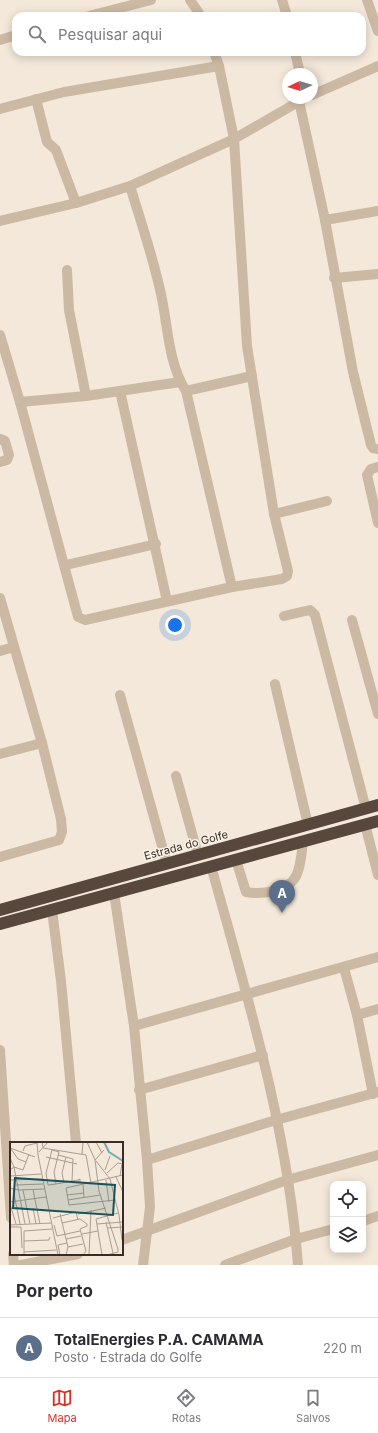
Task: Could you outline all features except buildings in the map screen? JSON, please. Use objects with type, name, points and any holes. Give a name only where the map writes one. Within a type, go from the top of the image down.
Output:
[{"type":"highway","name":"Estrada do Golfe","points":[[0,910],[378,805]]},
{"type":"highway","points":[[0,924],[303,842],[378,820]]},
{"type":"street","points":[[104,12],[151,0]]},
{"type":"street","points":[[190,0],[198,12]]},
{"type":"street","points":[[282,0],[286,12]]},
{"type":"street","points":[[367,0],[378,31]]},
{"type":"street","points":[[0,40],[12,36]]},
{"type":"street","points":[[0,335],[66,565],[78,617],[81,619],[232,586],[282,579],[287,576],[288,571],[274,514],[246,346],[234,139],[219,66],[215,56]]},
{"type":"street","points":[[296,56],[299,68]]},
{"type":"street","points":[[0,108],[129,80],[219,66]]},
{"type":"street","points":[[318,92],[378,66]]},
{"type":"street","points":[[36,99],[47,142],[56,150],[76,203]]},
{"type":"street","points":[[0,221],[76,203],[130,186],[234,139],[294,104]]},
{"type":"street","points":[[303,104],[325,220],[334,278],[353,372],[371,445],[373,448],[378,449]]},
{"type":"street","points":[[130,186],[156,273],[172,356],[183,387],[232,586]]},
{"type":"street","points":[[325,220],[378,211]]},
{"type":"street","points":[[67,270],[72,329],[86,396]]},
{"type":"street","points":[[334,278],[378,274]]},
{"type":"street","points":[[20,402],[86,396],[120,391],[183,387],[252,376]]},
{"type":"street","points":[[120,391],[156,544],[167,601]]},
{"type":"street","points":[[0,439],[5,441],[9,455],[7,460],[0,462]]},
{"type":"street","points":[[378,467],[372,469],[367,475],[378,523]]},
{"type":"street","points":[[274,514],[327,501]]},
{"type":"street","points":[[66,565],[156,544]]},
{"type":"street","points":[[0,598],[42,743],[61,820],[62,832],[59,840],[0,857]]},
{"type":"street","points":[[284,616],[310,610],[315,615],[366,809]]},
{"type":"street","points":[[352,620],[378,714]]},
{"type":"street","points":[[0,650],[14,647]]},
{"type":"street","points":[[275,684],[308,825]]},
{"type":"street","points":[[120,695],[167,864]]},
{"type":"street","points":[[0,754],[42,743]]},
{"type":"street","points":[[176,776],[198,855]]},
{"type":"street","points":[[365,824],[378,875]]},
{"type":"street","points":[[236,860],[246,892],[264,894],[290,886],[296,877],[303,842]]},
{"type":"street","points":[[211,866],[263,1055],[287,1180],[296,1239],[298,1265]]},
{"type":"street","points":[[114,893],[134,1026],[139,1090],[147,1160],[150,1207],[148,1231],[142,1265]]},
{"type":"street","points":[[52,910],[61,981],[76,1142]]},
{"type":"street","points":[[134,1026],[246,993],[344,968],[378,957]]},
{"type":"street","points":[[147,1160],[276,1120],[375,1093],[357,1015],[344,968]]},
{"type":"street","points":[[357,1015],[378,1009]]},
{"type":"street","points":[[0,1050],[5,1100],[10,1198]]},
{"type":"street","points":[[139,1090],[263,1055]]},
{"type":"street","points":[[123,1240],[287,1180],[378,1155]]},
{"type":"street","points":[[366,1220],[378,1216]]},
{"type":"street","points":[[225,1265],[296,1239],[330,1230]]},
{"type":"street","points":[[13,1255],[14,1265]]},
{"type":"street","points":[[21,1265],[51,1262],[75,1255]]},
{"type":"place","name":"TotalEnergies P.A. CAMAMA","points":[[282,913]]}]
